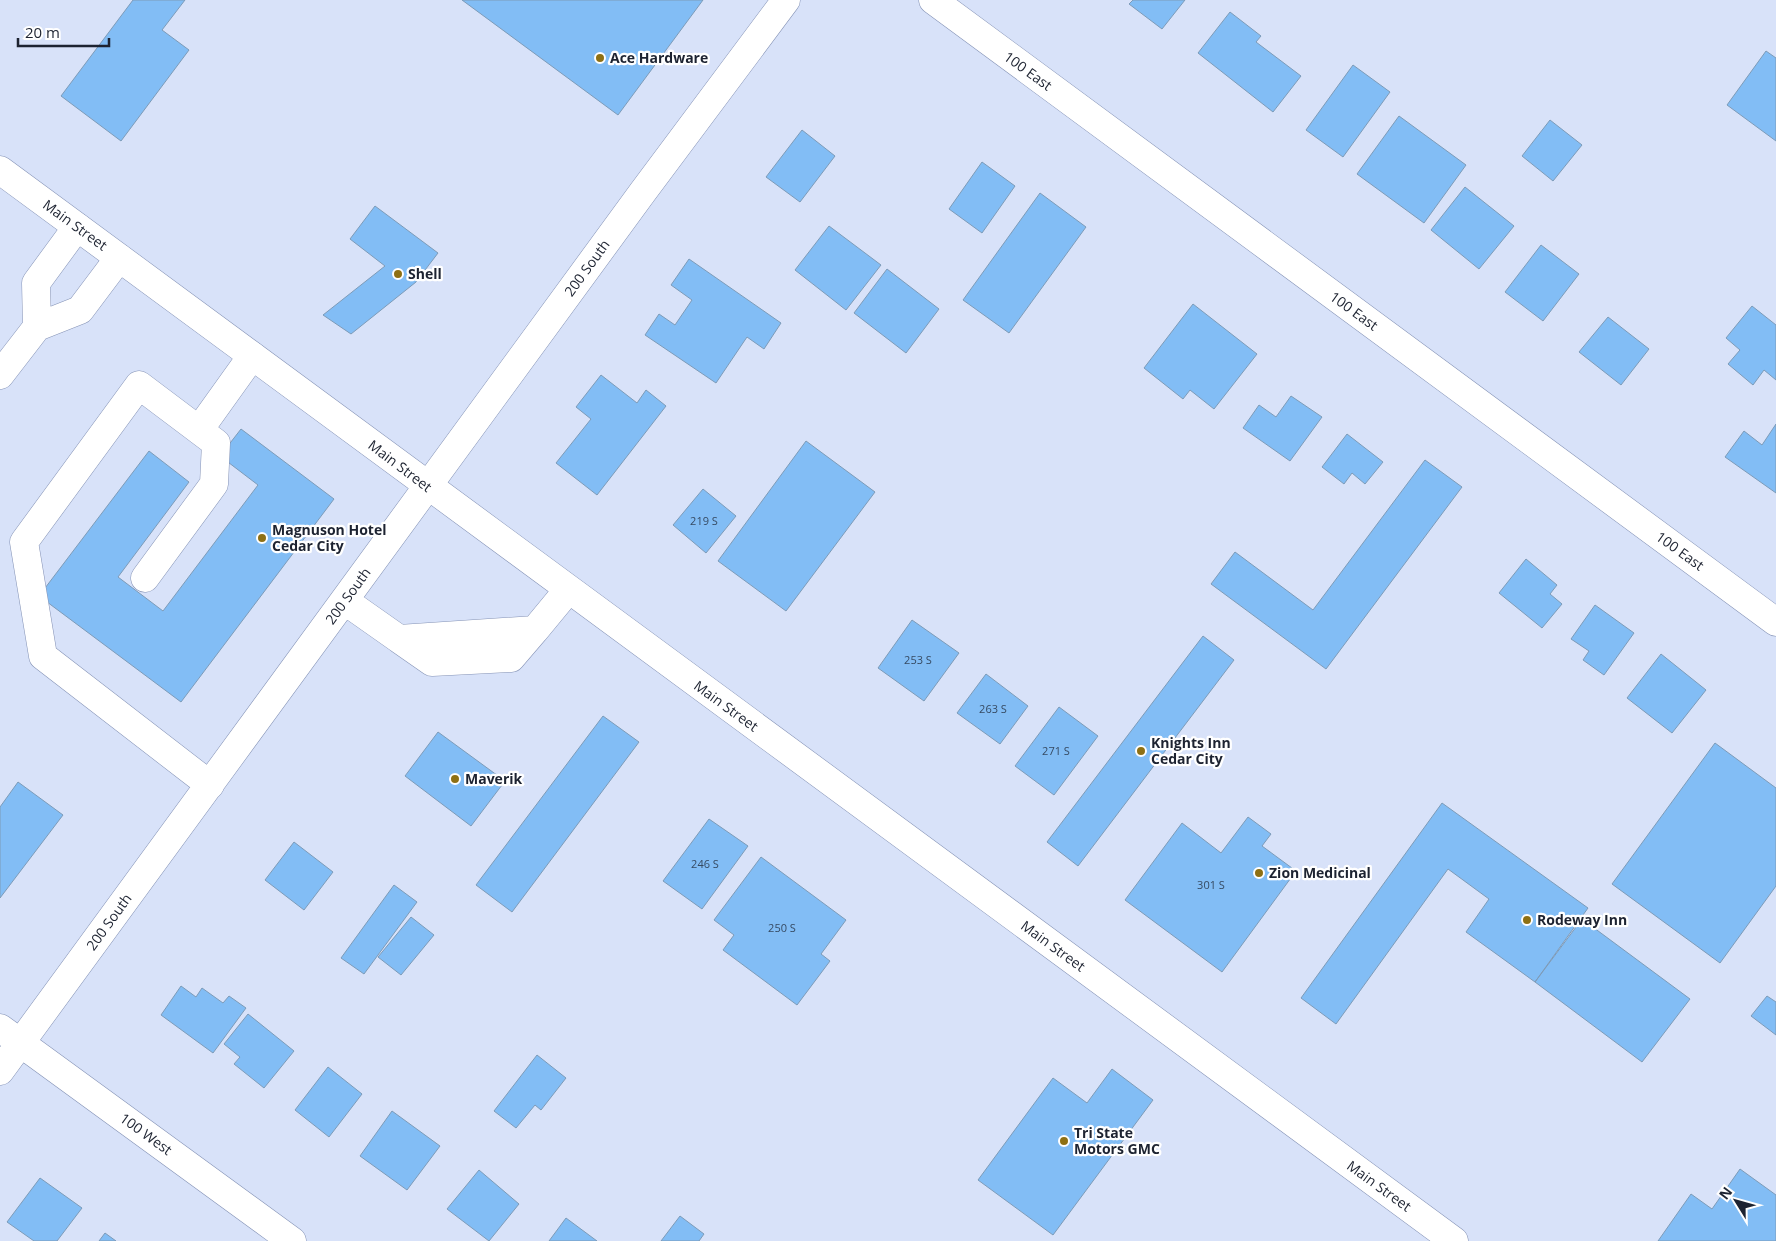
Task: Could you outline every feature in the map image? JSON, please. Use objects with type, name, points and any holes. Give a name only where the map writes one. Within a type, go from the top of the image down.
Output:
[{"type":"street","name":"200 South","points":[[0,1071],[10,1035],[210,785],[642,193],[786,0]]},
{"type":"street","name":"100 East","points":[[933,0],[1776,622]]},
{"type":"street","name":"Main Street","points":[[0,170],[1454,1241]]},
{"type":"street","points":[[37,327],[36,283],[76,227]]},
{"type":"street","points":[[0,375],[37,327],[80,310],[119,258]]},
{"type":"street","points":[[199,430],[252,356]]},
{"type":"street","points":[[145,578],[214,484],[216,442],[139,385],[24,542],[43,656],[210,785]]},
{"type":"street","points":[[345,601],[398,639],[535,630],[568,590]]},
{"type":"street","name":"100 West","points":[[10,1035],[292,1241]]},
{"type":"building","points":[[133,0],[185,0],[162,30],[189,50],[121,141],[61,96]]},
{"type":"building","name":"Ace Hardware","points":[[462,0],[703,0],[618,115]]},
{"type":"building","points":[[1133,0],[1185,0],[1162,29],[1129,4]]},
{"type":"building","points":[[1230,12],[1261,36],[1256,42],[1301,76],[1273,112],[1198,53]]},
{"type":"building","points":[[1766,51],[1776,58],[1776,141],[1727,105]]},
{"type":"building","points":[[1353,65],[1390,92],[1343,157],[1306,130]]},
{"type":"building","points":[[1399,116],[1466,165],[1424,223],[1357,174]]},
{"type":"building","points":[[1550,120],[1582,145],[1553,181],[1522,156]]},
{"type":"building","points":[[802,130],[835,156],[800,202],[766,177]]},
{"type":"building","points":[[982,162],[1015,186],[982,233],[949,209]]},
{"type":"building","points":[[1465,187],[1514,226],[1479,269],[1431,230]]},
{"type":"building","points":[[1040,193],[1086,227],[1009,333],[963,300]]},
{"type":"building","name":"Shell","points":[[375,206],[438,253],[416,282],[351,334],[323,315],[385,266],[350,239]]},
{"type":"building","points":[[829,226],[881,265],[846,310],[795,270]]},
{"type":"building","points":[[1541,245],[1579,274],[1543,321],[1505,292]]},
{"type":"building","points":[[689,259],[781,323],[764,349],[747,337],[716,383],[645,335],[659,314],[675,325],[692,300],[671,285]]},
{"type":"building","points":[[887,269],[939,309],[906,353],[854,313]]},
{"type":"building","points":[[1193,304],[1257,354],[1214,409],[1190,390],[1183,399],[1144,368]]},
{"type":"building","points":[[1752,306],[1776,325],[1776,380],[1764,370],[1753,385],[1728,364],[1740,350],[1726,338]]},
{"type":"building","points":[[1608,317],[1649,349],[1621,385],[1579,352]]},
{"type":"building","points":[[601,375],[637,403],[646,390],[666,406],[597,495],[556,463],[591,419],[576,407]]},
{"type":"building","points":[[1291,396],[1322,417],[1290,461],[1243,428],[1259,405],[1276,417]]},
{"type":"building","points":[[1776,424],[1776,493],[1725,457],[1744,431],[1762,445]]},
{"type":"building","name":"Magnuson Hotel Cedar City","points":[[241,429],[334,499],[181,702],[39,596],[149,451],[189,482],[118,577],[163,611],[258,485],[220,456]]},
{"type":"building","points":[[1347,434],[1383,462],[1365,484],[1352,473],[1344,484],[1322,467]]},
{"type":"building","points":[[806,441],[875,492],[786,611],[718,561]]},
{"type":"building","points":[[1425,460],[1462,487],[1326,669],[1211,584],[1235,552],[1313,610]]},
{"type":"building","points":[[703,489],[736,516],[706,553],[673,525]]},
{"type":"building","points":[[1526,559],[1557,585],[1550,594],[1562,604],[1542,628],[1499,593]]},
{"type":"building","points":[[1595,605],[1634,633],[1604,675],[1583,660],[1589,651],[1571,639]]},
{"type":"building","points":[[912,620],[959,653],[924,701],[878,668]]},
{"type":"building","name":"Knights Inn Cedar City","points":[[1203,636],[1234,660],[1078,866],[1047,842]]},
{"type":"building","points":[[1661,654],[1706,690],[1672,733],[1627,698]]},
{"type":"building","points":[[986,674],[1028,706],[1000,744],[957,713]]},
{"type":"building","points":[[1059,707],[1098,736],[1054,795],[1015,766]]},
{"type":"building","points":[[603,716],[639,742],[512,912],[476,885]]},
{"type":"building","name":"Maverik","points":[[438,732],[505,781],[471,826],[405,776]]},
{"type":"building","points":[[1715,743],[1776,788],[1776,886],[1720,963],[1612,884]]},
{"type":"building","points":[[18,782],[63,815],[0,898],[0,807]]},
{"type":"building","name":"Rodeway Inn","points":[[1442,803],[1588,908],[1535,982],[1466,932],[1489,899],[1448,869],[1336,1024],[1301,998]]},
{"type":"building","points":[[1248,817],[1271,834],[1262,846],[1296,871],[1222,972],[1125,900],[1182,823],[1221,853]]},
{"type":"building","points":[[709,819],[748,846],[702,909],[663,881]]},
{"type":"building","points":[[294,842],[333,872],[304,910],[265,880]]},
{"type":"building","points":[[761,857],[846,920],[821,954],[830,961],[797,1005],[723,950],[734,935],[714,920]]},
{"type":"building","points":[[394,885],[417,902],[364,974],[341,958]]},
{"type":"building","points":[[411,917],[434,935],[401,975],[378,957]]},
{"type":"building","points":[[1582,919],[1690,999],[1642,1062],[1535,982]]},
{"type":"building","points":[[181,986],[196,997],[202,988],[223,1003],[229,996],[246,1008],[213,1053],[161,1015]]},
{"type":"building","points":[[1767,996],[1776,1002],[1776,1035],[1751,1016]]},
{"type":"building","points":[[248,1014],[294,1051],[264,1088],[234,1064],[240,1057],[224,1044]]},
{"type":"building","points":[[537,1055],[566,1078],[541,1110],[535,1105],[516,1128],[494,1111]]},
{"type":"building","points":[[328,1067],[362,1094],[329,1137],[295,1110]]},
{"type":"building","name":"Tri State Motors GMC","points":[[1112,1069],[1153,1100],[1053,1235],[978,1180],[1053,1078],[1087,1103]]},
{"type":"building","points":[[392,1111],[440,1146],[407,1190],[360,1156]]},
{"type":"building","points":[[1740,1169],[1776,1195],[1776,1241],[1658,1241],[1691,1194],[1712,1209]]},
{"type":"building","points":[[479,1170],[519,1204],[489,1241],[447,1209]]},
{"type":"building","points":[[40,1178],[82,1208],[57,1241],[34,1241],[7,1222]]},
{"type":"building","points":[[680,1216],[704,1234],[699,1241],[661,1241]]},
{"type":"building","points":[[566,1218],[597,1241],[549,1241]]},
{"type":"building","points":[[105,1233],[116,1241],[99,1241]]},
{"type":"place","name":"Ace Hardware","points":[[600,58]]},
{"type":"place","name":"Shell","points":[[398,274]]},
{"type":"place","name":"Magnuson Hotel Cedar City","points":[[262,538]]},
{"type":"place","name":"Knights Inn Cedar City","points":[[1141,751]]},
{"type":"place","name":"Maverik","points":[[455,779]]},
{"type":"place","name":"Zion Medicinal","points":[[1259,873]]},
{"type":"place","name":"Rodeway Inn","points":[[1527,920]]},
{"type":"place","name":"Tri State Motors GMC","points":[[1064,1141]]}]
